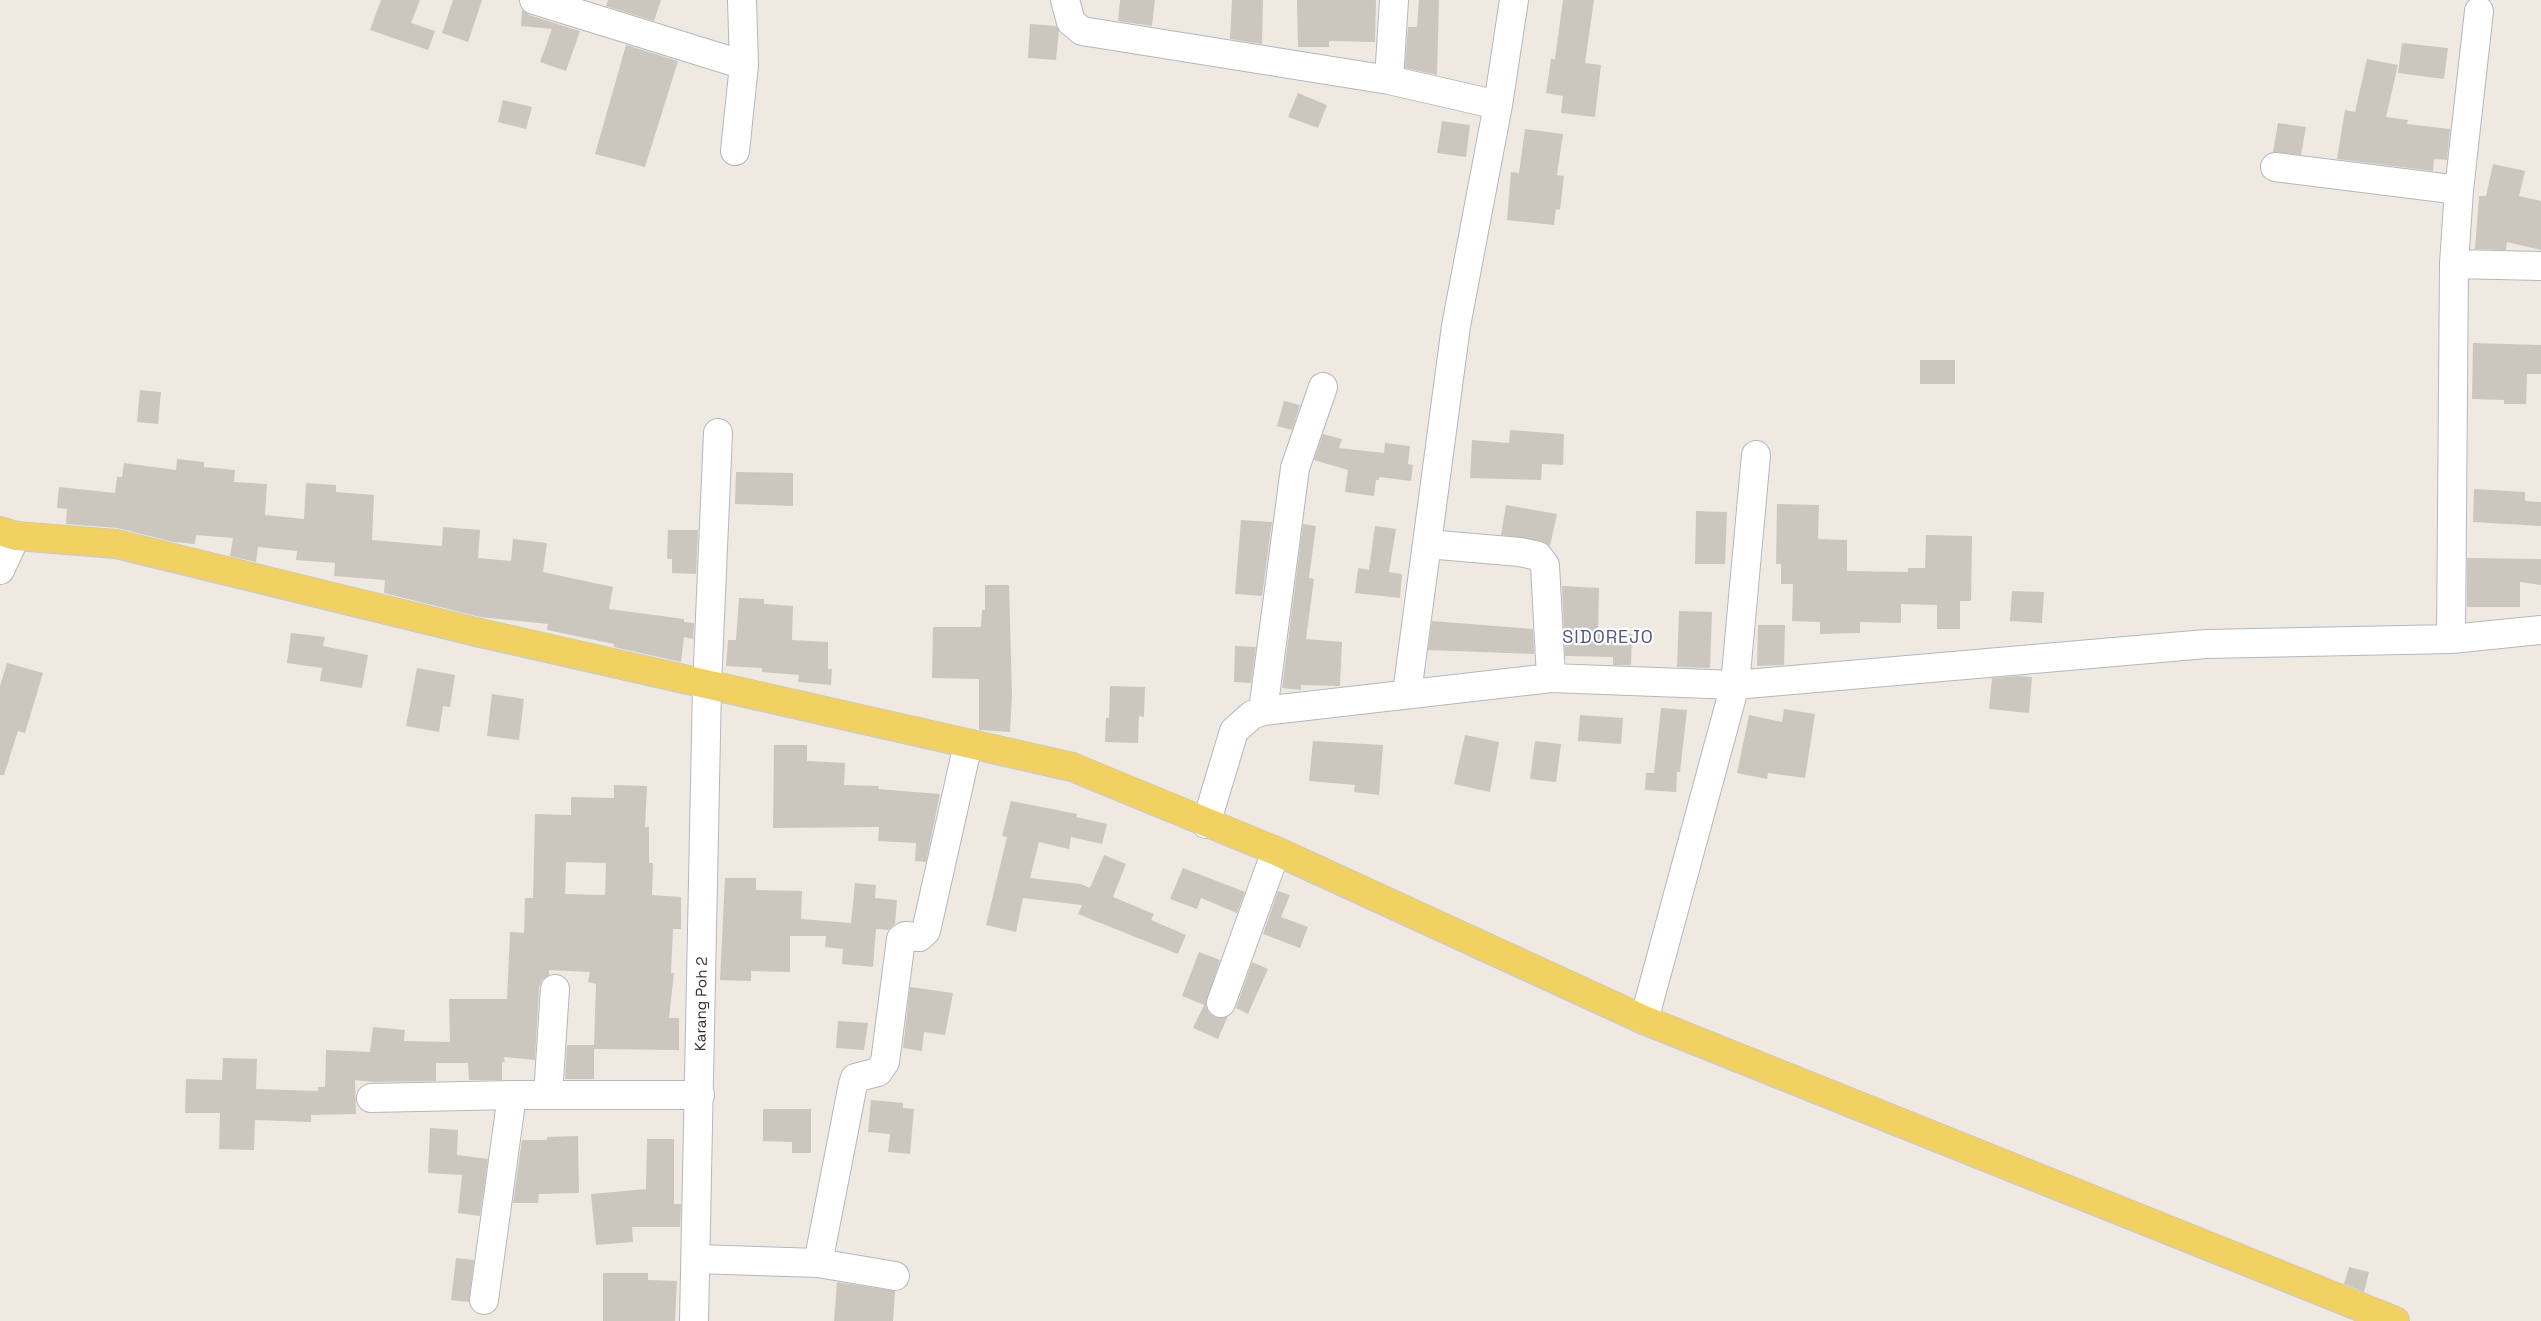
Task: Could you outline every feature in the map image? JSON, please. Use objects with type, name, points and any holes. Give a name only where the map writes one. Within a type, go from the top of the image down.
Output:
[{"type":"main road","points":[[8,533],[116,544],[411,617],[707,686],[1072,767],[1206,824],[1276,851],[1644,1020],[2395,1321]]},
{"type":"street","points":[[534,0],[744,65]]},
{"type":"street","points":[[735,151],[744,65],[742,0]]},
{"type":"street","points":[[1065,0],[1070,22],[1082,31],[1389,80],[1498,105]]},
{"type":"street","points":[[1389,80],[1394,0]]},
{"type":"street","points":[[1407,693],[1456,326],[1498,105],[1514,0]]},
{"type":"street","points":[[2451,638],[2454,264],[2459,190],[2479,11]]},
{"type":"street","points":[[2275,167],[2459,190]]},
{"type":"street","points":[[2454,264],[2541,266]]},
{"type":"street","points":[[1263,711],[1295,468],[1323,386]]},
{"type":"street","name":"Karang Poh 2","points":[[694,1321],[707,686],[718,433]]},
{"type":"street","points":[[1644,1020],[1734,685],[1756,454]]},
{"type":"street","points":[[0,570],[8,533]]},
{"type":"street","points":[[1427,544],[1520,552],[1538,556],[1545,565],[1550,678]]},
{"type":"street","points":[[1206,824],[1234,731],[1252,715],[1263,711],[1550,678],[1734,685],[2206,644],[2451,638],[2541,630]]},
{"type":"street","points":[[818,1263],[853,1084],[856,1078],[878,1072],[885,1062],[901,940],[905,936],[919,937],[926,931],[968,744]]},
{"type":"street","points":[[1221,1003],[1276,851]]},
{"type":"street","points":[[548,1095],[555,989]]},
{"type":"street","points":[[371,1098],[512,1095],[700,1095]]},
{"type":"street","points":[[484,1300],[512,1095]]},
{"type":"street","points":[[696,1259],[818,1263],[895,1276]]},
{"type":"building","points":[[381,0],[420,0],[411,23],[435,31],[428,50],[370,30]]},
{"type":"building","points":[[453,0],[482,0],[468,42],[442,33]]},
{"type":"building","points":[[608,0],[661,0],[654,21],[606,6]]},
{"type":"building","points":[[1120,0],[1155,0],[1152,26],[1118,21]]},
{"type":"building","points":[[1232,0],[1263,0],[1262,44],[1230,39]]},
{"type":"building","points":[[1297,0],[1376,0],[1375,42],[1329,41],[1329,47],[1298,47]]},
{"type":"building","points":[[1419,0],[1439,0],[1437,75],[1405,68],[1408,27],[1417,27]]},
{"type":"building","points":[[1563,0],[1594,0],[1585,63],[1601,65],[1595,117],[1561,113],[1563,96],[1546,93],[1551,59],[1555,59]]},
{"type":"building","points":[[522,10],[529,15],[580,31],[566,71],[540,62],[552,29],[521,26]]},
{"type":"building","points":[[1030,24],[1056,26],[1059,30],[1056,60],[1028,58]]},
{"type":"building","points":[[2402,43],[2448,48],[2444,79],[2398,73]]},
{"type":"building","points":[[626,45],[678,61],[645,167],[595,154]]},
{"type":"building","points":[[2367,59],[2398,65],[2386,117],[2408,120],[2407,124],[2450,129],[2447,160],[2434,159],[2433,171],[2337,159],[2345,110],[2355,112]]},
{"type":"building","points":[[1298,93],[1327,105],[1318,128],[1288,117]]},
{"type":"building","points":[[503,100],[532,107],[526,129],[498,122]]},
{"type":"building","points":[[1442,121],[1470,125],[1466,157],[1437,153]]},
{"type":"building","points":[[2278,123],[2306,127],[2301,155],[2273,152]]},
{"type":"building","points":[[1525,129],[1563,134],[1557,175],[1564,176],[1560,210],[1556,209],[1554,225],[1507,220],[1511,172],[1519,173]]},
{"type":"building","points":[[2493,164],[2525,171],[2519,196],[2541,201],[2541,250],[2507,242],[2506,250],[2475,249],[2479,196],[2486,196]]},
{"type":"building","points":[[2473,343],[2541,345],[2541,374],[2527,374],[2526,404],[2504,404],[2504,400],[2472,399]]},
{"type":"building","points":[[1920,360],[1955,360],[1955,384],[1920,384]]},
{"type":"building","points":[[140,390],[161,392],[158,424],[137,422]]},
{"type":"building","points":[[1284,401],[1300,405],[1292,430],[1277,426]]},
{"type":"building","points":[[1510,430],[1564,434],[1563,465],[1542,464],[1541,480],[1470,478],[1472,440],[1509,443]]},
{"type":"building","points":[[1323,434],[1342,439],[1339,448],[1384,453],[1385,443],[1410,446],[1408,464],[1413,465],[1411,481],[1379,477],[1379,480],[1376,480],[1374,496],[1345,492],[1348,470],[1314,460]]},
{"type":"building","points":[[177,459],[204,462],[204,467],[235,470],[234,482],[267,484],[265,515],[304,519],[306,483],[336,485],[336,492],[374,495],[372,540],[442,546],[443,527],[480,530],[478,558],[511,561],[513,539],[547,543],[543,572],[613,587],[609,609],[684,619],[684,622],[694,623],[693,639],[684,637],[681,662],[614,647],[614,644],[547,630],[548,624],[480,617],[384,593],[385,580],[334,576],[335,563],[296,560],[297,551],[258,547],[256,562],[230,556],[233,538],[196,535],[195,544],[174,542],[117,528],[66,524],[67,509],[57,508],[59,487],[115,493],[117,477],[122,477],[124,463],[176,470]]},
{"type":"building","points":[[736,472],[793,473],[793,506],[735,504]]},
{"type":"building","points":[[2474,489],[2525,492],[2525,501],[2541,502],[2541,526],[2473,522]]},
{"type":"building","points":[[1777,504],[1819,505],[1818,539],[1847,540],[1847,571],[1908,572],[1908,568],[1925,568],[1926,535],[1972,536],[1971,601],[1960,601],[1960,629],[1937,629],[1937,605],[1901,604],[1901,623],[1860,622],[1860,633],[1820,634],[1820,622],[1792,621],[1793,584],[1781,584],[1781,564],[1776,564]]},
{"type":"building","points":[[1506,505],[1557,514],[1550,546],[1541,541],[1501,535]]},
{"type":"building","points":[[1696,511],[1727,512],[1725,564],[1695,564]]},
{"type":"building","points":[[1241,520],[1272,522],[1262,596],[1235,594]]},
{"type":"building","points":[[1303,524],[1316,526],[1309,578],[1314,579],[1306,639],[1342,642],[1340,686],[1301,685],[1301,690],[1282,688]]},
{"type":"building","points":[[1375,526],[1396,529],[1389,572],[1402,574],[1400,598],[1355,593],[1358,568],[1369,570]]},
{"type":"building","points":[[668,530],[698,530],[696,574],[672,573],[672,559],[667,559]]},
{"type":"building","points":[[2467,558],[2541,559],[2541,585],[2520,582],[2520,607],[2467,607]]},
{"type":"building","points":[[985,585],[1009,585],[1012,695],[1010,732],[979,730],[979,679],[932,678],[933,627],[981,627],[982,610],[985,610]]},
{"type":"building","points":[[1562,586],[1599,588],[1598,633],[1632,634],[1631,665],[1613,665],[1613,657],[1565,656]]},
{"type":"building","points":[[2012,591],[2044,592],[2042,623],[2010,621]]},
{"type":"building","points":[[739,598],[764,599],[764,604],[793,606],[792,640],[828,642],[828,669],[832,669],[831,685],[798,682],[799,675],[762,672],[762,668],[726,666],[728,640],[736,640]]},
{"type":"building","points":[[1679,611],[1712,612],[1710,668],[1677,667]]},
{"type":"building","points":[[1432,621],[1533,629],[1534,654],[1428,650]]},
{"type":"building","points":[[1758,625],[1785,625],[1784,665],[1757,666]]},
{"type":"building","points":[[291,633],[325,637],[323,646],[368,655],[362,688],[320,681],[322,668],[287,663]]},
{"type":"building","points":[[1235,646],[1256,647],[1251,683],[1234,682]]},
{"type":"building","points":[[7,663],[43,673],[25,733],[18,731],[4,775],[0,775],[0,686]]},
{"type":"building","points":[[417,668],[455,675],[450,707],[443,706],[439,732],[406,726]]},
{"type":"building","points":[[2032,677],[2029,713],[1989,709],[1992,678]]},
{"type":"building","points":[[1110,686],[1145,687],[1144,717],[1139,716],[1138,743],[1105,742],[1106,718],[1109,718]]},
{"type":"building","points":[[492,694],[524,699],[519,740],[487,736]]},
{"type":"building","points":[[1661,708],[1687,710],[1680,772],[1677,772],[1676,792],[1645,790],[1646,773],[1654,773]]},
{"type":"building","points":[[1784,709],[1815,714],[1805,778],[1768,773],[1767,779],[1737,773],[1749,715],[1782,722]]},
{"type":"building","points":[[1580,715],[1623,718],[1621,744],[1578,741]]},
{"type":"building","points":[[1465,735],[1499,742],[1490,792],[1454,784]]},
{"type":"building","points":[[1313,741],[1383,745],[1379,795],[1354,792],[1355,785],[1309,781]]},
{"type":"building","points":[[1535,741],[1561,744],[1556,782],[1530,779]]},
{"type":"building","points":[[774,745],[807,745],[807,761],[845,763],[844,785],[879,786],[878,789],[940,794],[926,862],[915,861],[916,843],[878,841],[879,827],[773,828]]},
{"type":"building","points":[[614,785],[647,786],[645,827],[649,827],[649,863],[653,863],[652,895],[681,897],[681,929],[673,929],[671,973],[674,973],[669,1018],[679,1018],[679,1050],[594,1049],[594,1079],[565,1079],[567,1045],[594,1045],[596,984],[588,982],[590,972],[549,970],[549,975],[542,980],[539,988],[535,1060],[504,1057],[505,1062],[502,1062],[502,1080],[469,1080],[468,1063],[436,1063],[436,1081],[373,1082],[355,1080],[356,1114],[311,1115],[311,1122],[255,1120],[254,1150],[219,1149],[220,1113],[185,1113],[186,1079],[222,1080],[223,1058],[257,1059],[256,1089],[318,1091],[318,1087],[325,1087],[326,1050],[370,1052],[373,1027],[405,1030],[404,1041],[450,1042],[449,999],[507,999],[510,932],[524,933],[525,898],[533,898],[535,814],[571,815],[571,797],[614,798]],"holes":[[[566,862],[606,863],[605,895],[565,894]]]},
{"type":"building","points":[[1011,801],[1077,814],[1076,817],[1107,824],[1102,844],[1071,837],[1069,849],[1039,842],[1030,878],[1081,884],[1090,888],[1104,855],[1126,864],[1113,897],[1154,914],[1151,920],[1186,935],[1178,954],[1078,914],[1082,905],[1023,898],[1016,932],[986,925],[1007,837],[1002,836]]},
{"type":"building","points":[[1183,868],[1245,892],[1237,913],[1201,898],[1197,909],[1170,899]]},
{"type":"building","points":[[725,878],[756,878],[756,890],[802,891],[801,919],[851,923],[855,883],[876,885],[875,898],[897,900],[895,924],[888,930],[876,929],[873,967],[842,964],[843,949],[825,947],[826,936],[790,936],[790,972],[751,971],[751,981],[720,980]]},
{"type":"building","points":[[1278,891],[1290,895],[1281,917],[1308,927],[1300,948],[1263,934]]},
{"type":"building","points":[[1199,952],[1220,960],[1206,1005],[1209,1013],[1215,1017],[1228,1016],[1218,1039],[1193,1028],[1204,1005],[1182,996]]},
{"type":"building","points":[[1252,962],[1268,969],[1248,1014],[1236,1008]]},
{"type":"building","points":[[910,987],[953,993],[945,1035],[924,1032],[922,1051],[903,1048]]},
{"type":"building","points":[[838,1021],[868,1023],[864,1050],[836,1048]]},
{"type":"building","points":[[871,1100],[903,1103],[903,1108],[914,1109],[910,1154],[888,1152],[890,1134],[868,1132]]},
{"type":"building","points":[[763,1109],[811,1109],[811,1153],[792,1153],[792,1142],[763,1141]]},
{"type":"building","points":[[430,1128],[458,1130],[457,1155],[488,1159],[480,1216],[458,1213],[462,1175],[428,1173]]},
{"type":"building","points":[[578,1136],[579,1193],[539,1194],[538,1203],[513,1203],[522,1140],[547,1140],[547,1137]]},
{"type":"building","points":[[647,1139],[674,1139],[674,1204],[681,1204],[680,1227],[632,1227],[633,1242],[596,1245],[591,1194],[646,1189]]},
{"type":"building","points":[[456,1258],[474,1260],[469,1302],[451,1300]]},
{"type":"building","points":[[2349,1267],[2369,1272],[2364,1292],[2344,1284]]},
{"type":"building","points":[[603,1273],[648,1273],[648,1280],[677,1281],[675,1321],[603,1321]]},
{"type":"building","points":[[837,1282],[895,1291],[893,1321],[834,1321]]},
{"type":"district","name":"SIDOREJO","points":[[1608,638]]}]
